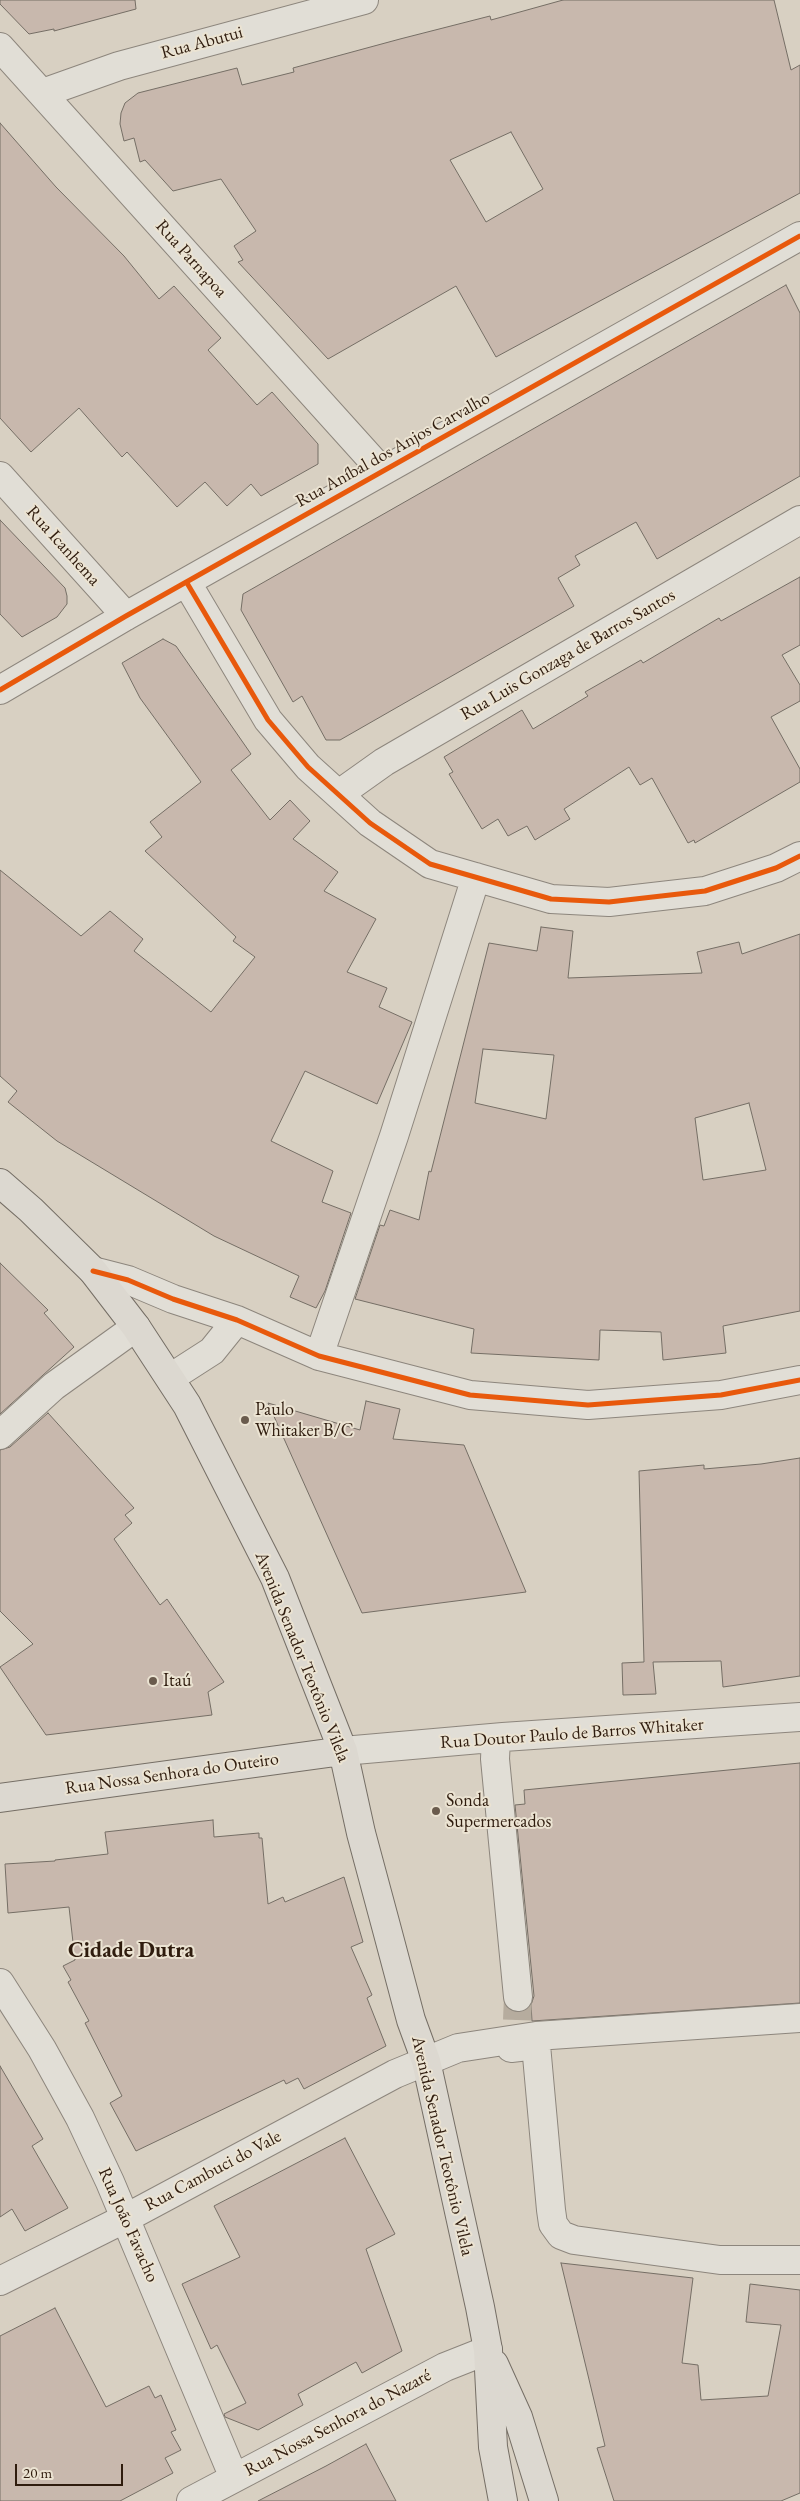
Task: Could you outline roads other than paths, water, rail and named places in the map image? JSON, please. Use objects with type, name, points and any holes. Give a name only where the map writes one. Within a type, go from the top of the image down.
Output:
[{"type":"main road","name":"Avenida Senador Teotônio Vilela","points":[[0,1183],[32,1210],[93,1271],[136,1326],[170,1378],[207,1441],[275,1578],[343,1750],[361,1833],[411,2020],[427,2066],[488,2350],[493,2447],[503,2501]]},
{"type":"main road","name":"Rua Nossa Senhora do Outeiro","points":[[0,1798],[343,1750]]},
{"type":"main road","name":"Avenida Senador Teotônio Vilela","points":[[488,2350],[518,2417],[544,2501]]},
{"type":"street","name":"Rua Abutui","points":[[43,94],[119,66],[364,0]]},
{"type":"street","name":"Rua Parnapoa","points":[[0,46],[382,471]]},
{"type":"street","name":"Rua Aníbal dos Anjos Carvalho","points":[[0,690],[126,616],[800,236]]},
{"type":"street","name":"Rua Icanhema","points":[[0,476],[126,616]]},
{"type":"street","name":"Rua Luis Gonzaga de Barros Santos","points":[[339,794],[384,762],[800,520]]},
{"type":"street","points":[[187,583],[268,720],[308,768],[370,824],[430,864],[551,899],[609,902],[705,891],[776,868],[800,856]]},
{"type":"street","points":[[320,1356],[394,1136],[476,877]]},
{"type":"street","points":[[93,1271],[128,1280],[173,1299],[237,1320],[320,1356],[470,1395],[588,1405],[721,1395],[800,1380]]},
{"type":"street","points":[[170,1378],[212,1351],[237,1320]]},
{"type":"street","points":[[0,1436],[54,1386],[136,1326]]},
{"type":"street","name":"Rua Doutor Paulo de Barros Whitaker","points":[[343,1750],[800,1717]]},
{"type":"street","points":[[496,1738],[495,1759],[517,2018]]},
{"type":"street","name":"Rua João Favacho","points":[[0,1983],[42,2048],[75,2110],[126,2218],[234,2478]]},
{"type":"street","points":[[427,2066],[517,2018],[800,2018]]},
{"type":"street","points":[[427,2066],[460,2056],[536,2045],[551,2210],[553,2224],[561,2235],[574,2240],[720,2260],[800,2260]]},
{"type":"street","name":"Rua Cambuci do Vale","points":[[0,2281],[126,2218],[395,2074],[427,2066]]},
{"type":"street","name":"Rua Nossa Senhora do Nazaré","points":[[191,2501],[445,2367],[488,2350]]},
{"type":"tunnel","points":[[517,2020],[518,1997]]},
{"type":"place","name":"Paulo Whitaker B/C","points":[[245,1420]]},
{"type":"place","name":"Itaú","points":[[153,1681]]},
{"type":"place","name":"Sonda Supermercados","points":[[436,1811]]},
{"type":"district","name":"Cidade Dutra","points":[[131,1951]]}]
